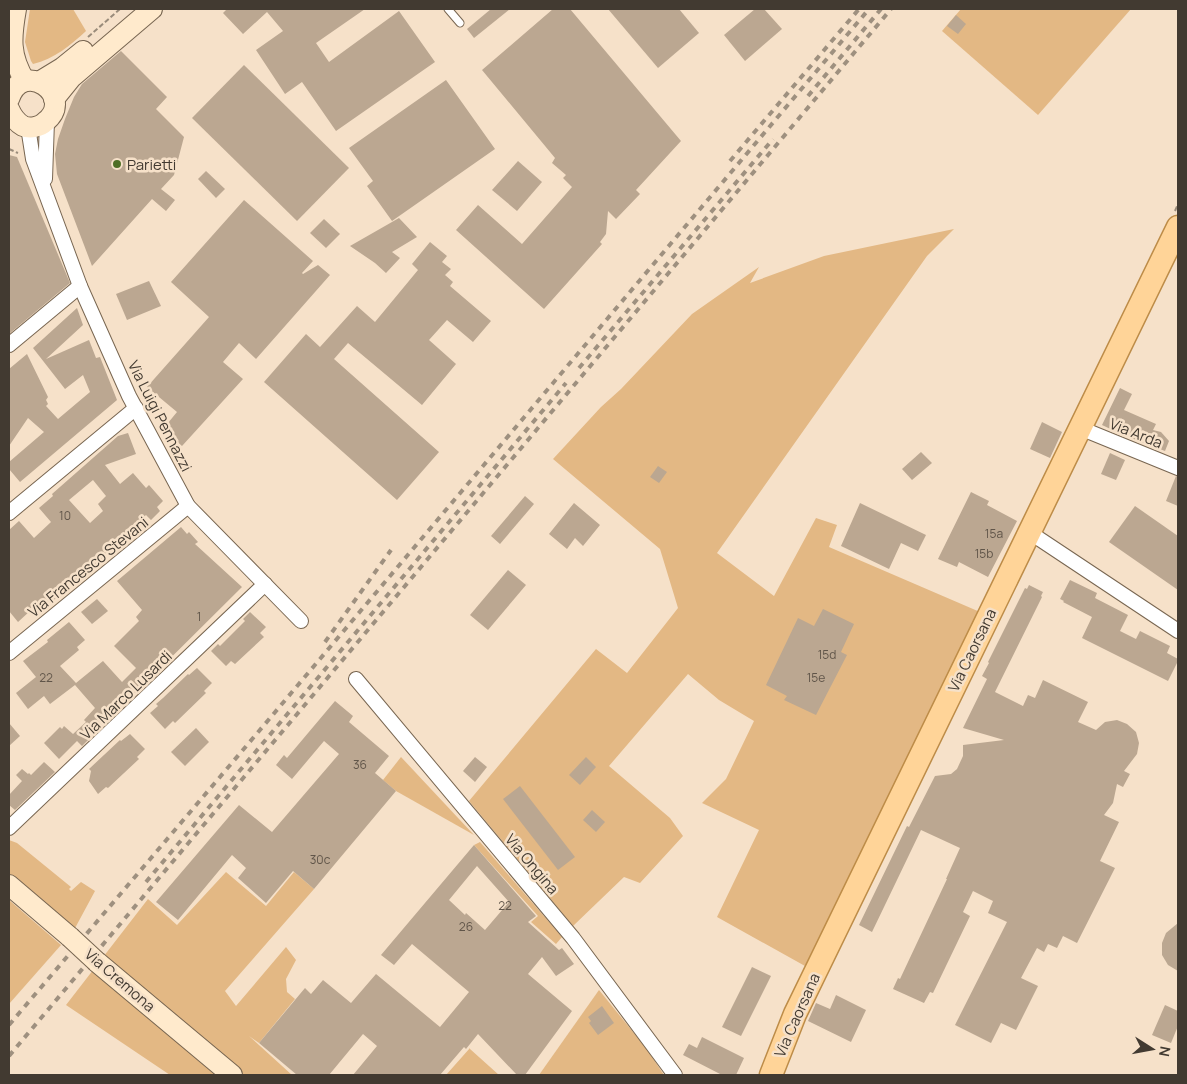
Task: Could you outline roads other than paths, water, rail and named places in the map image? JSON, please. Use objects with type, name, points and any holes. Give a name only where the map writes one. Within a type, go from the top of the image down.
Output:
[{"type":"main road","points":[[16,9],[11,39],[17,66],[17,92],[11,116],[20,130],[36,126],[47,120],[52,114],[54,98],[46,85],[17,92]]},
{"type":"main road","points":[[17,92],[70,62],[132,9]]},
{"type":"main road","points":[[54,98],[71,78],[152,9]]},
{"type":"main road","name":"Via Caorsana","points":[[771,1075],[800,1005],[1178,227]]},
{"type":"main road","name":"Via Cremona","points":[[9,885],[70,936],[97,962],[232,1075]]},
{"type":"street","name":"Via Luigi Pennazzi","points":[[45,190],[47,120]]},
{"type":"street","name":"Via Luigi Pennazzi","points":[[20,130],[30,151],[80,286],[136,408],[188,506],[301,621]]},
{"type":"street","points":[[9,345],[80,286]]},
{"type":"street","points":[[9,513],[136,408]]},
{"type":"street","name":"Via Arda","points":[[1080,428],[1178,468]]},
{"type":"street","name":"Via Francesco Stevani","points":[[9,653],[188,506]]},
{"type":"street","points":[[1029,532],[1178,631]]},
{"type":"street","name":"Via Marco Lusardi","points":[[9,828],[265,584]]},
{"type":"street","name":"Via Ongina","points":[[356,679],[574,938],[675,1075]]},
{"type":"lane","points":[[448,9],[460,23]]},
{"type":"railway","points":[[730,161],[859,9]]},
{"type":"railway","points":[[9,1025],[869,9]]},
{"type":"railway","points":[[808,96],[881,9]]},
{"type":"railway","points":[[9,1056],[891,9]]},
{"type":"railway","points":[[579,368],[773,139]]},
{"type":"railway","points":[[146,882],[566,383]]},
{"type":"railway","points":[[325,642],[391,550]]},
{"type":"place","name":"Parietti","points":[[117,164]]}]
